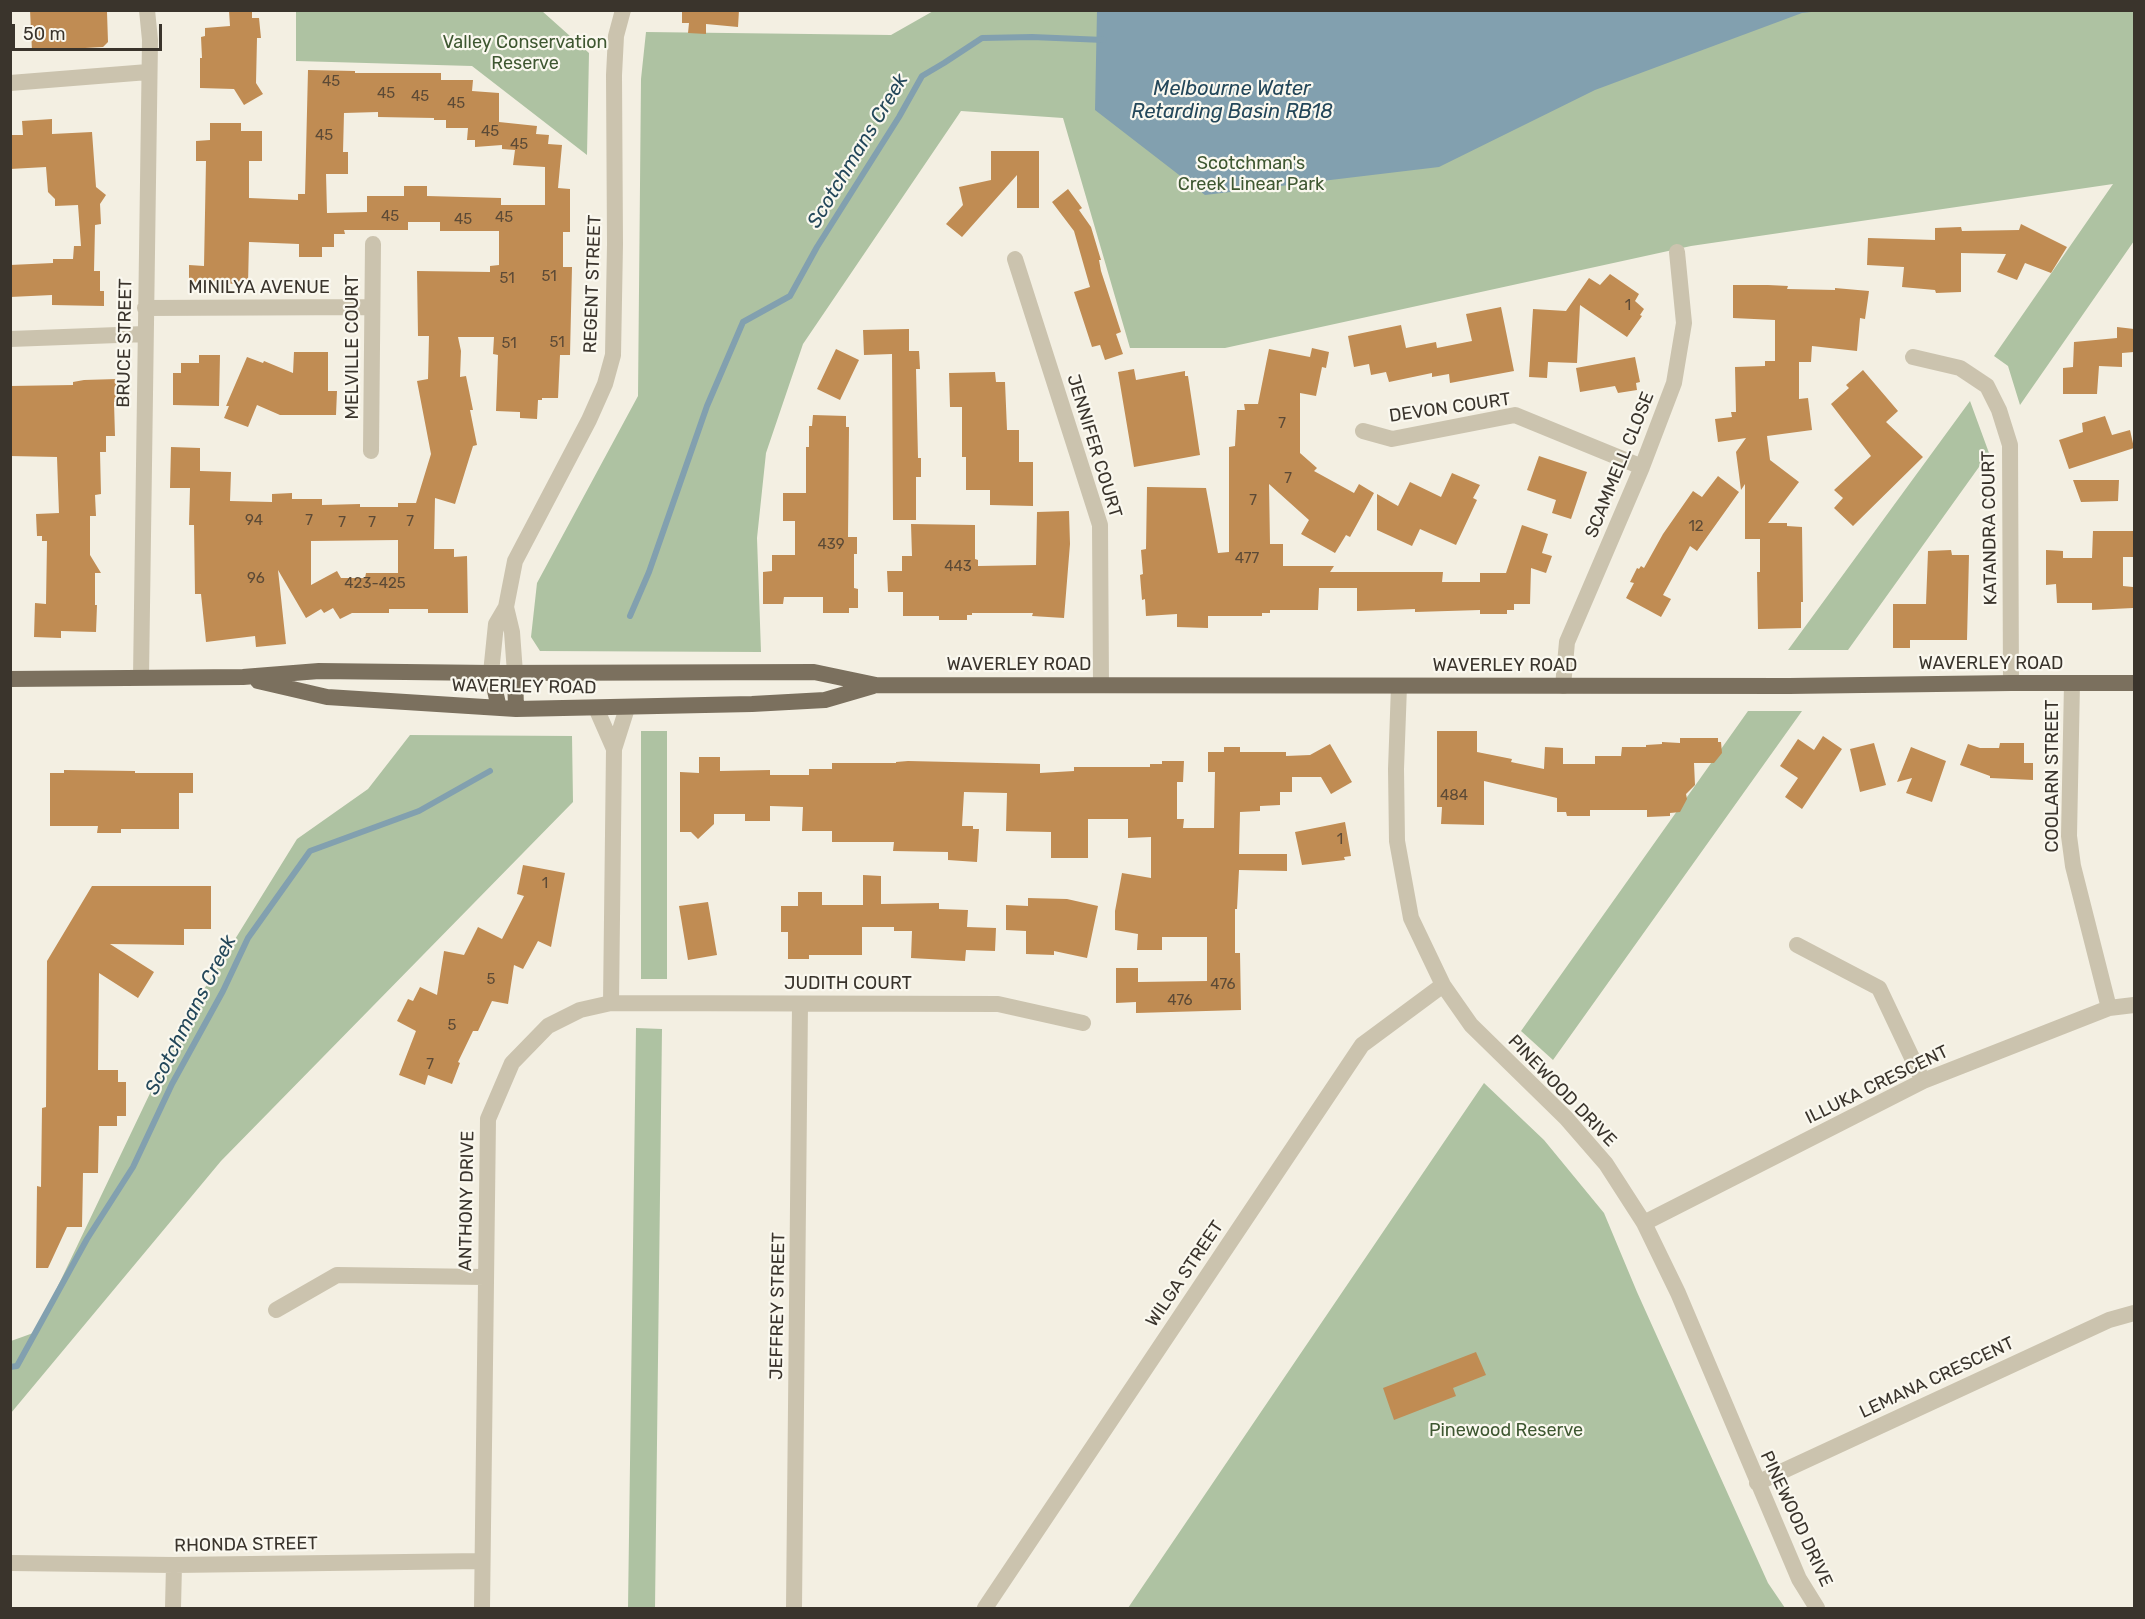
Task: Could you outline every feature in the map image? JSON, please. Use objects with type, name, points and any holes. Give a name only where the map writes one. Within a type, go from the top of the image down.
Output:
[{"type":"main road","name":"WAVERLEY ROAD","points":[[10,680],[243,677],[319,671],[813,672],[876,685],[1789,686],[2011,682],[2134,683]]},
{"type":"main road","points":[[491,673],[507,708]]},
{"type":"main road","points":[[507,708],[515,673]]},
{"type":"main road","name":"WAVERLEY ROAD","points":[[243,677],[327,697],[507,708],[627,708],[825,700],[876,685]]},
{"type":"street","name":"BRUCE STREET","points":[[141,677],[150,40],[147,10]]},
{"type":"street","name":"REGENT STREET","points":[[491,673],[496,624],[506,608],[515,561],[589,420],[605,384],[613,355],[614,75],[616,36],[623,10]]},
{"type":"street","points":[[10,83],[148,72]]},
{"type":"street","name":"MELVILLE COURT","points":[[371,451],[373,244]]},
{"type":"street","name":"SCAMMELL CLOSE","points":[[1563,686],[1567,642],[1642,467],[1674,383],[1684,323],[1677,252]]},
{"type":"street","name":"JENNIFER COURT","points":[[1015,259],[1100,525],[1101,685]]},
{"type":"street","name":"MINILYA AVENUE","points":[[145,308],[372,307]]},
{"type":"street","points":[[10,339],[145,334]]},
{"type":"street","name":"KATANDRA COURT","points":[[1912,357],[1960,368],[1987,386],[1999,410],[2010,445],[2011,682]]},
{"type":"street","name":"DEVON COURT","points":[[1363,431],[1392,439],[1515,415],[1642,467]]},
{"type":"street","name":"REGENT STREET","points":[[506,608],[512,632],[515,673]]},
{"type":"street","name":"COOLARN STREET","points":[[2072,683],[2070,846],[2109,1008]]},
{"type":"street","name":"PINEWOOD DRIVE","points":[[1399,686],[1396,769],[1397,841],[1411,918],[1443,985],[1471,1025],[1566,1118],[1606,1164],[1644,1223],[1678,1293],[1799,1579],[1817,1608]]},
{"type":"street","points":[[596,708],[614,749]]},
{"type":"street","points":[[611,1003],[614,749],[627,708]]},
{"type":"street","points":[[1797,945],[1879,988],[1923,1081]]},
{"type":"street","name":"WILGA STREET","points":[[984,1608],[1362,1045],[1443,985]]},
{"type":"street","name":"JUDITH COURT","points":[[611,1003],[998,1004],[1083,1023]]},
{"type":"street","name":"ANTHONY DRIVE","points":[[482,1608],[488,1119],[512,1064],[548,1026],[580,1010],[611,1003]]},
{"type":"street","name":"JEFFREY STREET","points":[[794,1608],[800,1004]]},
{"type":"street","name":"ILLUKA CRESCENT","points":[[1644,1223],[1923,1081],[2109,1008],[2134,1005]]},
{"type":"street","points":[[276,1310],[337,1275],[485,1277]]},
{"type":"street","name":"LEMANA CRESCENT","points":[[1757,1483],[2109,1320],[2134,1313]]},
{"type":"street","name":"RHONDA STREET","points":[[10,1563],[174,1565],[482,1561]]},
{"type":"street","points":[[173,1608],[174,1565]]},
{"type":"green space","name":"Scotchman's Creek Linear Park","points":[[935,10],[2134,11],[2134,241],[2020,405],[2008,366],[1994,356],[2113,184],[1691,246],[1225,348],[1130,348],[1063,118],[961,111],[803,344],[766,453],[757,538],[761,652],[540,651],[531,637],[537,583],[638,396],[641,79],[646,32],[891,35]]},
{"type":"green space","name":"Valley Conservation Reserve","points":[[296,11],[542,11],[589,53],[587,155],[472,66],[296,61]]},
{"type":"green space","points":[[1970,401],[1989,453],[1848,650],[1788,650]]},
{"type":"green space","points":[[1748,711],[1802,711],[1553,1060],[1521,1031]]},
{"type":"green space","points":[[641,731],[667,731],[667,979],[641,979]]},
{"type":"green space","points":[[410,735],[572,736],[573,802],[221,1161],[11,1413],[11,1341],[36,1332],[185,1020],[297,839],[368,789]]},
{"type":"green space","points":[[636,1028],[662,1029],[655,1608],[628,1608]]},
{"type":"green space","name":"Pinewood Reserve","points":[[1484,1083],[1544,1140],[1604,1213],[1637,1292],[1768,1583],[1785,1608],[1128,1608]]},
{"type":"water","name":"Melbourne Water Retarding Basin RB18","points":[[1097,10],[1820,11],[1802,13],[1595,90],[1439,167],[1205,195],[1095,110]]},
{"type":"building","points":[[30,10],[107,12],[108,42],[103,47],[32,51]]},
{"type":"building","points":[[229,10],[252,10],[252,18],[259,18],[261,38],[257,38],[256,83],[263,94],[244,105],[234,89],[200,88],[201,37],[205,36],[205,28],[230,26]]},
{"type":"building","points":[[682,10],[739,10],[738,27],[706,24],[706,34],[688,33],[689,23],[682,23]]},
{"type":"building","points":[[308,70],[355,71],[355,73],[441,73],[441,80],[473,80],[472,91],[499,93],[499,122],[537,126],[536,134],[549,135],[548,144],[562,145],[558,188],[570,189],[570,232],[563,232],[563,267],[572,267],[570,355],[560,355],[558,398],[538,400],[537,419],[520,418],[520,412],[496,411],[498,355],[493,354],[494,337],[458,337],[461,351],[460,377],[466,376],[477,445],[473,446],[455,504],[435,498],[434,549],[454,549],[454,557],[467,556],[468,613],[428,613],[428,609],[389,609],[389,613],[352,613],[340,619],[333,608],[324,613],[321,609],[306,618],[278,570],[286,644],[256,647],[255,636],[206,642],[201,594],[195,594],[194,525],[189,525],[190,488],[170,488],[171,447],[200,448],[200,471],[231,472],[230,501],[272,502],[272,494],[292,493],[292,499],[322,499],[322,505],[360,504],[360,507],[398,507],[398,503],[416,503],[431,454],[417,381],[428,379],[429,336],[418,336],[417,271],[490,272],[490,266],[499,265],[499,231],[440,231],[440,222],[408,222],[408,230],[344,230],[345,234],[334,234],[334,247],[322,247],[322,257],[299,257],[299,244],[249,242],[248,284],[189,283],[189,265],[204,266],[206,161],[196,161],[196,141],[210,140],[210,123],[241,123],[241,131],[262,131],[262,161],[249,161],[249,198],[298,200],[298,194],[305,194]],"holes":[[[378,112],[378,117],[446,120],[446,128],[468,128],[467,140],[475,140],[475,147],[502,145],[502,149],[515,150],[513,165],[545,167],[545,205],[501,205],[501,198],[427,196],[427,186],[404,186],[404,196],[367,196],[367,212],[327,213],[326,174],[348,174],[348,152],[343,152],[344,113]],[[398,540],[398,573],[366,573],[365,578],[341,578],[337,571],[311,585],[311,541]]]},
{"type":"building","points":[[52,119],[52,134],[92,132],[96,187],[106,195],[100,204],[101,224],[95,225],[94,271],[100,271],[100,291],[104,291],[104,306],[52,305],[52,295],[10,297],[10,265],[53,263],[53,259],[73,259],[74,246],[81,246],[78,205],[55,206],[55,199],[48,192],[46,167],[10,169],[10,135],[23,135],[22,121]]},
{"type":"building","points":[[991,151],[1039,151],[1039,208],[1017,208],[1017,175],[962,237],[946,224],[963,205],[959,187],[991,180]]},
{"type":"building","points":[[1068,189],[1082,208],[1079,210],[1091,227],[1101,260],[1099,260],[1101,271],[1121,332],[1116,334],[1123,354],[1105,360],[1100,345],[1092,347],[1074,292],[1090,287],[1074,231],[1052,202]]},
{"type":"building","points":[[2021,224],[2067,247],[2051,273],[2025,263],[2017,280],[1997,272],[2006,254],[1961,253],[1961,292],[1936,293],[1935,290],[1902,287],[1904,267],[1867,265],[1868,238],[1935,240],[1935,228],[1961,227],[1962,231],[2019,230]]},
{"type":"building","points":[[1610,274],[1639,294],[1635,301],[1644,309],[1640,315],[1642,316],[1627,337],[1580,305],[1577,363],[1548,362],[1547,378],[1529,377],[1533,309],[1566,311],[1589,278],[1600,285]]},
{"type":"building","points":[[1733,285],[1869,291],[1865,319],[1860,318],[1857,351],[1812,346],[1811,362],[1799,362],[1799,399],[1808,398],[1812,430],[1767,436],[1770,460],[1799,482],[1768,523],[1787,523],[1787,526],[1802,527],[1801,628],[1758,629],[1757,572],[1760,572],[1760,539],[1745,539],[1745,484],[1741,490],[1736,452],[1746,438],[1718,442],[1715,419],[1732,417],[1731,412],[1736,412],[1735,367],[1765,366],[1765,361],[1775,361],[1775,320],[1733,318]]},
{"type":"building","points":[[1501,307],[1514,371],[1450,383],[1449,374],[1432,377],[1432,373],[1389,382],[1386,372],[1371,375],[1369,364],[1354,367],[1348,336],[1401,325],[1406,348],[1436,342],[1437,348],[1472,341],[1466,314]]},
{"type":"building","points":[[2117,327],[2134,329],[2134,352],[2122,353],[2122,367],[2099,366],[2097,394],[2063,394],[2063,368],[2073,367],[2074,342],[2117,338]]},
{"type":"building","points":[[909,329],[909,351],[919,351],[920,369],[916,369],[918,458],[921,458],[921,477],[916,477],[916,520],[893,520],[892,354],[864,355],[863,330]]},
{"type":"building","points":[[1312,348],[1329,352],[1326,368],[1322,367],[1316,396],[1300,393],[1300,453],[1317,468],[1314,471],[1354,493],[1359,484],[1374,493],[1350,537],[1346,535],[1335,553],[1301,534],[1309,520],[1269,484],[1270,544],[1283,544],[1283,566],[1334,566],[1330,572],[1443,572],[1442,582],[1480,582],[1480,573],[1506,573],[1522,525],[1548,534],[1542,553],[1552,556],[1546,573],[1531,568],[1530,604],[1514,604],[1514,610],[1507,610],[1507,614],[1480,614],[1480,610],[1357,611],[1357,588],[1319,588],[1318,610],[1270,610],[1270,613],[1262,613],[1262,616],[1208,616],[1208,628],[1177,627],[1177,614],[1146,616],[1140,575],[1143,574],[1141,550],[1146,549],[1147,487],[1206,488],[1218,553],[1229,552],[1229,447],[1235,446],[1237,410],[1245,410],[1244,404],[1258,404],[1269,349],[1310,357]]},
{"type":"building","points":[[836,349],[859,360],[840,400],[817,389]]},
{"type":"building","points":[[294,352],[328,352],[328,391],[337,391],[336,415],[280,415],[257,405],[248,427],[224,418],[229,406],[226,406],[247,357],[263,363],[264,361],[293,373]]},
{"type":"building","points":[[199,355],[220,355],[219,406],[173,405],[173,373],[181,373],[181,363],[199,363]]},
{"type":"building","points":[[1635,357],[1640,382],[1636,383],[1637,390],[1618,393],[1615,386],[1580,392],[1576,368]]},
{"type":"building","points":[[1134,369],[1136,380],[1185,371],[1185,376],[1188,376],[1200,455],[1134,467],[1118,372]]},
{"type":"building","points":[[1863,370],[1898,411],[1886,422],[1923,457],[1853,526],[1834,508],[1843,498],[1834,490],[1871,456],[1831,404],[1849,388],[1846,385]]},
{"type":"building","points":[[995,372],[996,382],[1005,382],[1007,430],[1019,430],[1019,462],[1033,462],[1033,506],[990,505],[990,490],[966,490],[966,457],[962,457],[962,407],[950,407],[949,373]]},
{"type":"building","points":[[117,379],[118,402],[114,402],[115,436],[106,436],[106,452],[100,452],[101,494],[95,495],[96,516],[90,516],[90,555],[101,573],[95,573],[96,632],[61,631],[61,638],[34,637],[35,603],[46,604],[47,541],[42,541],[42,536],[37,536],[36,514],[59,513],[57,457],[10,456],[10,386],[73,385],[73,382],[84,380]]},
{"type":"building","points":[[813,415],[846,416],[846,427],[849,427],[848,537],[857,537],[857,554],[854,554],[854,588],[858,589],[858,608],[849,608],[849,613],[823,613],[823,597],[784,597],[783,604],[763,604],[763,572],[772,571],[772,555],[795,555],[795,521],[783,521],[783,493],[806,493],[806,447],[809,447],[809,426],[812,426]]},
{"type":"building","points":[[2105,416],[2112,435],[2130,430],[2134,448],[2069,469],[2059,440],[2083,432],[2082,423]]},
{"type":"building","points":[[1539,456],[1587,472],[1571,519],[1552,513],[1556,500],[1527,490]]},
{"type":"building","points":[[1452,473],[1480,485],[1473,498],[1477,500],[1456,545],[1420,529],[1412,546],[1377,530],[1377,494],[1398,506],[1410,482],[1441,497]]},
{"type":"building","points":[[1718,476],[1739,492],[1697,551],[1690,546],[1663,595],[1671,599],[1661,617],[1626,598],[1634,583],[1630,582],[1637,568],[1641,566],[1644,568],[1663,534],[1693,491],[1702,497]]},
{"type":"building","points":[[2073,480],[2119,480],[2118,501],[2081,502]]},
{"type":"building","points":[[1069,511],[1070,544],[1064,618],[1032,616],[1033,613],[972,613],[972,615],[967,615],[967,620],[939,620],[939,616],[903,616],[903,592],[888,592],[887,571],[902,571],[902,556],[912,556],[911,524],[975,525],[975,559],[978,560],[978,566],[1036,565],[1037,512]]},
{"type":"building","points":[[2093,531],[2134,531],[2134,557],[2123,557],[2123,586],[2133,587],[2133,608],[2092,610],[2092,603],[2057,603],[2056,584],[2046,585],[2046,550],[2063,551],[2063,558],[2092,558]]},
{"type":"building","points":[[1951,550],[1952,555],[1969,555],[1967,640],[1910,640],[1910,648],[1893,648],[1893,604],[1926,604],[1928,551]]},
{"type":"building","points":[[1437,731],[1477,731],[1477,752],[1512,759],[1511,762],[1544,769],[1545,747],[1563,748],[1563,764],[1595,764],[1595,756],[1621,756],[1622,747],[1646,747],[1646,745],[1662,744],[1662,742],[1680,743],[1680,738],[1718,738],[1718,742],[1721,742],[1722,753],[1714,763],[1694,763],[1695,785],[1686,794],[1687,799],[1680,812],[1670,813],[1670,816],[1647,817],[1647,810],[1590,810],[1590,816],[1567,816],[1566,812],[1557,812],[1557,798],[1484,781],[1484,825],[1441,824],[1442,807],[1437,807]]},
{"type":"building","points":[[1823,736],[1842,749],[1802,809],[1785,797],[1798,778],[1780,766],[1798,739],[1814,750]]},
{"type":"building","points":[[1874,743],[1886,785],[1860,792],[1850,749]]},
{"type":"building","points":[[2000,743],[2024,743],[2024,763],[2033,763],[2033,780],[1990,778],[1990,776],[1960,765],[1968,744],[1980,748],[1999,748]]},
{"type":"building","points":[[1330,744],[1352,782],[1331,794],[1321,777],[1292,777],[1292,792],[1280,792],[1280,805],[1260,806],[1260,811],[1240,812],[1239,854],[1287,854],[1287,871],[1239,870],[1237,909],[1235,909],[1235,953],[1240,953],[1241,1010],[1136,1013],[1136,1002],[1116,1003],[1116,968],[1138,968],[1138,982],[1207,981],[1207,937],[1162,937],[1162,950],[1137,950],[1138,934],[1115,930],[1115,911],[1122,873],[1151,878],[1151,837],[1128,838],[1128,819],[1088,819],[1088,858],[1051,858],[1051,832],[1006,831],[1007,793],[964,792],[962,826],[973,826],[973,829],[979,829],[977,862],[948,860],[948,852],[893,851],[894,842],[832,842],[832,831],[802,831],[803,807],[770,806],[770,821],[745,821],[745,814],[714,814],[714,824],[698,839],[691,832],[680,832],[680,772],[699,773],[699,757],[720,757],[720,771],[770,770],[770,775],[809,775],[809,769],[832,769],[832,763],[908,761],[1040,764],[1040,773],[1074,771],[1074,767],[1150,767],[1150,764],[1162,764],[1162,761],[1184,761],[1183,782],[1177,782],[1177,819],[1184,819],[1183,828],[1214,828],[1215,772],[1208,772],[1208,752],[1224,752],[1224,747],[1240,747],[1240,752],[1286,752],[1286,756],[1310,755]]},
{"type":"building","points":[[1911,747],[1946,761],[1932,802],[1906,793],[1912,778],[1897,782]]},
{"type":"building","points":[[64,770],[193,773],[193,793],[179,793],[179,829],[121,829],[121,833],[97,833],[98,826],[50,826],[50,773],[64,773]]},
{"type":"building","points":[[1345,822],[1351,856],[1344,857],[1345,860],[1302,865],[1295,832]]},
{"type":"building","points":[[523,865],[565,873],[551,947],[538,941],[523,969],[514,965],[508,1004],[492,1001],[478,1031],[473,1031],[458,1062],[460,1063],[452,1084],[428,1075],[425,1085],[399,1075],[416,1031],[397,1021],[408,999],[413,1001],[420,987],[437,995],[444,951],[464,955],[478,927],[502,939],[524,896],[517,894]]},
{"type":"building","points":[[863,875],[881,876],[881,904],[939,903],[939,909],[968,910],[967,927],[996,928],[995,951],[966,950],[965,961],[911,958],[912,931],[894,931],[894,927],[862,927],[862,955],[809,955],[809,959],[788,959],[788,932],[781,932],[781,906],[798,906],[798,892],[822,892],[822,905],[863,905]]},
{"type":"building","points":[[92,886],[211,886],[211,929],[184,929],[184,945],[110,944],[154,972],[138,998],[99,973],[98,1070],[118,1070],[118,1082],[126,1082],[126,1116],[117,1116],[117,1126],[99,1126],[98,1173],[83,1173],[82,1227],[67,1227],[48,1268],[36,1268],[37,1186],[41,1187],[42,1108],[46,1107],[47,961]]},
{"type":"building","points":[[1028,898],[1067,899],[1098,906],[1087,958],[1054,951],[1054,955],[1026,954],[1026,931],[1006,930],[1006,905],[1028,906]]},
{"type":"building","points":[[708,902],[717,955],[688,960],[679,906]]},
{"type":"building","points":[[1476,1352],[1486,1375],[1453,1388],[1456,1396],[1394,1420],[1383,1388]]},
{"type":"waterway","name":"Scotchmans Creek","points":[[630,616],[649,572],[707,406],[743,322],[790,296],[817,247],[899,117],[922,76],[982,38],[1032,37],[1104,40]]},
{"type":"waterway","name":"Scotchmans Creek","points":[[10,1367],[17,1366],[87,1239],[133,1167],[172,1084],[223,991],[248,938],[310,851],[419,811],[490,771]]}]
